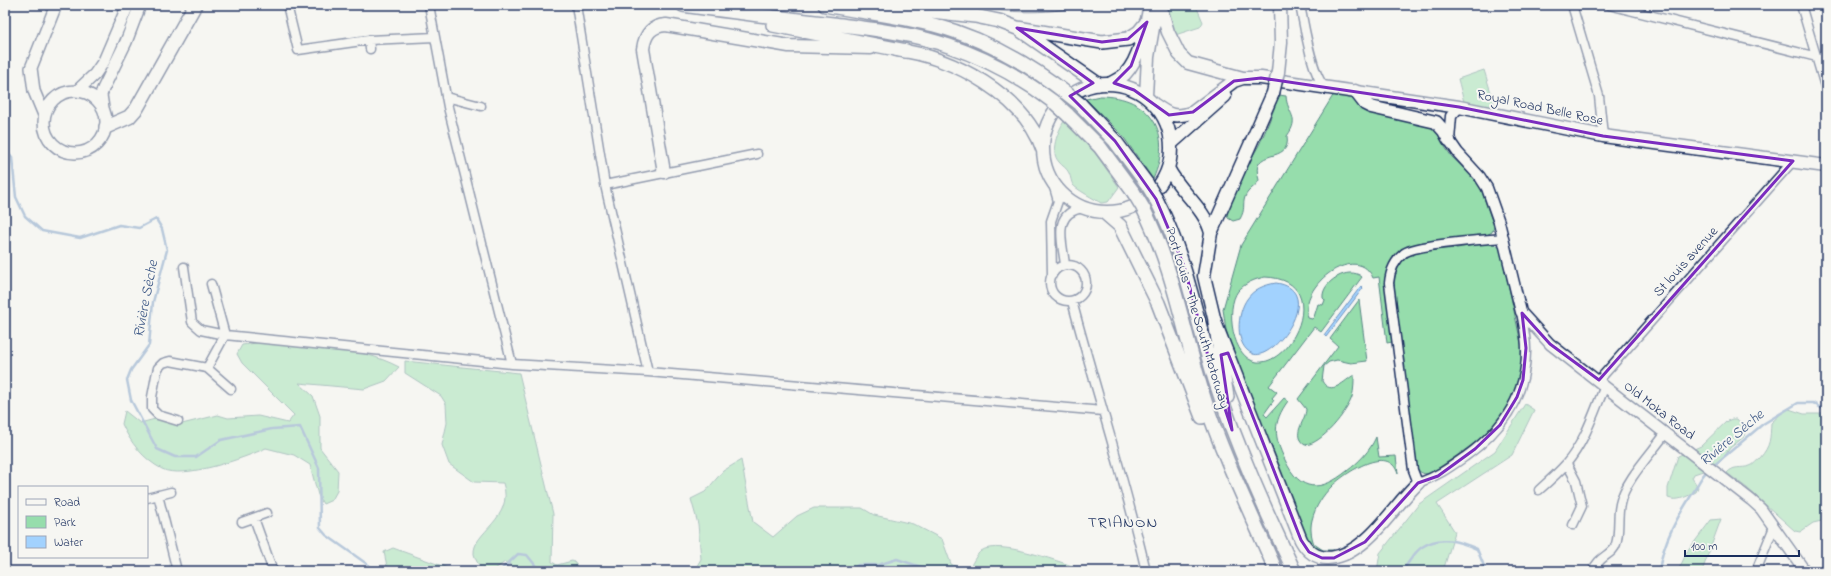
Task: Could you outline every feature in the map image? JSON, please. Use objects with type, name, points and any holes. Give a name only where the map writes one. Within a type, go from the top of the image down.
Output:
[{"type":"highway","points":[[106,127],[128,117],[137,108],[195,5]]},
{"type":"highway","name":"Port Louis – The South Motorway","points":[[825,5],[933,25],[957,32],[984,43],[1023,62],[1066,93],[1080,104],[1115,141],[1156,198],[1171,230],[1182,260],[1209,360],[1232,430],[1294,571]]},
{"type":"highway","points":[[878,5],[975,16],[999,21],[1017,28],[1104,84]]},
{"type":"highway","points":[[688,6],[702,12],[778,25],[906,51]]},
{"type":"highway","name":"Port Louis – The South Motorway","points":[[688,6],[883,30],[926,39],[994,64],[1016,76],[1055,103],[1067,114],[1104,151],[1143,208],[1166,261],[1206,402],[1243,495],[1276,571]]},
{"type":"highway","points":[[1017,28],[1102,42],[1128,39],[1139,32],[1147,22]]},
{"type":"highway","points":[[1105,213],[1120,226],[1155,296],[1212,440],[1243,495]]},
{"type":"highway","points":[[1215,322],[1232,430]]},
{"type":"main road","points":[[44,115],[34,91],[31,68],[56,5]]},
{"type":"main road","points":[[78,90],[95,74],[104,61],[128,5]]},
{"type":"main road","points":[[103,108],[93,96],[78,90],[66,91],[56,96],[48,104],[44,115],[43,126],[46,137],[53,146],[63,152],[74,154],[90,149],[102,137],[106,127],[101,95],[126,42],[140,5]]},
{"type":"main road","points":[[1043,151],[1044,135],[1049,120],[1058,107],[1076,92],[1104,84],[1123,75],[1130,66],[1147,22],[1150,5]]},
{"type":"main road","points":[[1146,96],[1148,57],[1157,5]]},
{"type":"main road","points":[[1160,5],[1168,32],[1178,54],[1188,63],[1245,79]]},
{"type":"main road","points":[[1280,5],[1282,43],[1278,72],[1273,93],[1211,233],[1204,276],[1215,322],[1301,540],[1309,552],[1315,556],[1327,559],[1340,555],[1364,542],[1418,483]]},
{"type":"main road","points":[[664,172],[643,49],[644,38],[649,31],[658,26],[666,25],[789,46],[875,48],[906,51],[943,62],[973,76],[996,91],[1029,123],[1038,136],[1043,151],[1046,168],[1053,184],[1066,198],[1083,208],[1105,213],[1119,212],[1132,208],[1145,201],[1155,191],[1168,168],[1172,143],[1168,127],[1155,105],[1146,96],[1134,90],[1104,84]]},
{"type":"main road","points":[[1172,143],[1245,79]]},
{"type":"main road","name":"Royal Road Belle Rose","points":[[1155,105],[1169,115],[1186,114],[1193,112],[1234,81],[1245,79],[1270,79],[1459,107],[1603,136],[1826,166]]},
{"type":"main road","points":[[1355,91],[1366,104],[1371,107],[1436,122],[1444,131],[1449,140]]},
{"type":"main road","points":[[1168,168],[1177,184],[1206,221],[1211,233]]},
{"type":"street","points":[[288,5],[298,50],[369,40],[435,37]]},
{"type":"street","points":[[429,5],[446,97],[512,364]]},
{"type":"street","points":[[576,5],[606,185],[648,372]]},
{"type":"street","points":[[1300,5],[1315,70],[1322,85],[1326,88]]},
{"type":"street","points":[[1572,5],[1592,66],[1599,96],[1603,136]]},
{"type":"street","points":[[1609,5],[1817,57]]},
{"type":"street","points":[[1801,5],[1826,90]]},
{"type":"street","points":[[369,40],[370,49]]},
{"type":"street","points":[[446,97],[481,106]]},
{"type":"street","points":[[1459,107],[1451,116],[1449,140],[1458,153],[1480,177],[1487,188],[1499,222],[1521,312],[1526,348],[1525,364],[1517,397],[1510,412],[1488,438],[1438,476],[1418,483],[1412,463],[1389,282],[1390,275],[1398,258],[1412,249],[1502,238]]},
{"type":"street","points":[[606,185],[757,154]]},
{"type":"street","name":"St louis avenue","points":[[1539,490],[1567,464],[1586,433],[1602,383],[1793,162]]},
{"type":"street","points":[[1052,275],[1060,267],[1065,265],[1076,267],[1084,274],[1086,279],[1085,290],[1082,295],[1072,301],[1063,301],[1055,296],[1050,288],[1052,275],[1051,222],[1058,201],[1053,184]]},
{"type":"street","points":[[1065,265],[1061,231],[1062,222],[1074,210],[1083,208]]},
{"type":"street","points":[[184,267],[192,322],[201,330],[225,336],[512,364],[648,372],[1103,411]]},
{"type":"street","points":[[207,368],[225,336],[211,284]]},
{"type":"street","points":[[1072,301],[1128,493],[1146,571]]},
{"type":"street","name":"Old Moka Road","points":[[1521,312],[1550,344],[1602,383],[1761,509],[1805,571]]},
{"type":"street","points":[[178,421],[158,415],[152,409],[152,397],[158,368],[163,363],[170,362],[207,368],[232,389]]},
{"type":"street","points":[[1593,571],[1601,558],[1612,551],[1616,545],[1620,503],[1626,486],[1665,434]]},
{"type":"street","points":[[1567,464],[1576,481],[1582,506],[1573,525]]},
{"type":"street","points":[[148,498],[171,492]]},
{"type":"street","points":[[158,495],[177,571]]},
{"type":"street","points":[[242,522],[267,513]]},
{"type":"street","points":[[254,518],[272,571]]},
{"type":"street","points":[[1756,571],[1774,527]]},
{"type":"highlighted area","points":[[1147,22],[1131,66],[1114,83],[1134,90],[1169,115],[1193,112],[1234,81],[1261,78],[1459,107],[1603,136],[1793,161],[1599,380],[1550,344],[1522,313],[1526,348],[1523,380],[1517,397],[1500,425],[1475,449],[1438,476],[1418,483],[1365,542],[1334,558],[1322,558],[1309,552],[1301,540],[1228,353],[1221,355],[1232,430],[1209,360],[1184,266],[1156,199],[1115,141],[1070,96],[1093,83],[1017,28],[1102,42],[1128,39]]},
{"type":"green space","points":[[1167,5],[1190,5],[1197,8],[1203,22],[1200,27],[1175,35],[1167,13]]},
{"type":"green space","points":[[1484,70],[1496,109],[1465,106],[1458,79]]},
{"type":"green space","points":[[1334,94],[1349,96],[1360,106],[1433,124],[1441,132],[1445,147],[1452,157],[1479,183],[1494,227],[1492,232],[1485,236],[1417,244],[1405,248],[1394,257],[1386,279],[1392,342],[1387,343],[1379,277],[1373,278],[1365,268],[1355,264],[1343,266],[1331,272],[1320,281],[1312,292],[1307,305],[1308,318],[1312,319],[1318,304],[1323,305],[1326,286],[1331,281],[1343,274],[1350,273],[1357,274],[1362,277],[1321,332],[1314,327],[1269,386],[1277,392],[1272,398],[1274,400],[1264,414],[1267,417],[1284,398],[1288,401],[1279,416],[1276,430],[1281,452],[1297,479],[1304,484],[1312,486],[1320,485],[1337,478],[1356,464],[1367,452],[1376,437],[1379,457],[1396,456],[1398,474],[1393,465],[1386,461],[1377,461],[1356,468],[1338,480],[1329,490],[1315,510],[1311,529],[1314,544],[1323,550],[1334,550],[1330,552],[1322,552],[1312,546],[1307,539],[1235,359],[1226,330],[1223,309],[1241,245]],"holes":[[[1265,277],[1286,281],[1298,292],[1302,306],[1300,322],[1293,337],[1283,351],[1270,360],[1257,362],[1248,359],[1242,352],[1233,332],[1232,309],[1234,299],[1241,288],[1258,279]]]},
{"type":"green space","points":[[1279,95],[1286,96],[1293,120],[1291,130],[1287,136],[1287,145],[1283,151],[1264,159],[1259,163],[1257,169],[1259,180],[1245,197],[1243,212],[1240,219],[1233,221],[1228,218],[1227,211],[1229,202],[1238,182],[1262,139]]},
{"type":"green space","points":[[1100,96],[1132,102],[1144,110],[1153,120],[1159,133],[1161,147],[1159,162],[1153,179],[1122,135],[1086,99]]},
{"type":"green space","points":[[1064,121],[1093,150],[1119,187],[1108,202],[1101,203],[1075,187],[1072,184],[1068,171],[1056,158],[1056,142],[1059,130]]},
{"type":"green space","points":[[1480,244],[1494,244],[1499,247],[1501,251],[1522,348],[1520,371],[1515,390],[1507,407],[1497,422],[1484,435],[1434,471],[1427,474],[1422,473],[1417,468],[1394,287],[1395,274],[1399,265],[1406,258],[1414,254],[1424,251]]},
{"type":"green space","points":[[1359,300],[1367,361],[1351,363],[1337,360],[1329,362],[1324,366],[1322,381],[1330,388],[1338,386],[1354,375],[1353,394],[1345,411],[1333,426],[1319,439],[1305,445],[1299,437],[1299,432],[1306,409],[1298,399],[1338,346],[1330,339]]},
{"type":"green space","points":[[263,342],[315,346],[350,351],[383,360],[399,367],[386,381],[364,389],[299,383],[313,396],[320,416],[320,448],[338,471],[337,491],[332,500],[323,504],[318,495],[310,465],[294,455],[266,448],[229,462],[199,470],[172,472],[155,465],[143,455],[133,444],[122,424],[125,411],[140,423],[159,418],[178,425],[218,415],[228,418],[258,416],[288,423],[294,415],[242,363],[237,354],[242,345]]},
{"type":"green space","points":[[405,361],[519,373],[553,514],[552,562],[557,565],[572,561],[576,563],[576,571],[521,571],[505,562],[492,571],[482,571],[474,554],[475,546],[499,515],[503,506],[505,495],[503,483],[474,482],[449,464],[442,445],[447,423],[446,404],[441,396],[405,373]]},
{"type":"green space","points":[[1525,404],[1534,410],[1512,455],[1437,504],[1455,532],[1443,571],[1377,571],[1380,553],[1419,504],[1495,451]]},
{"type":"green space","points":[[1789,409],[1804,414],[1824,414],[1826,411],[1826,520],[1813,523],[1800,532],[1795,531],[1747,488],[1727,473],[1735,468],[1747,467],[1754,464],[1760,458],[1769,442],[1771,423],[1785,410]]},
{"type":"green space","points":[[1737,419],[1746,430],[1745,436],[1730,448],[1721,461],[1703,471],[1694,474],[1692,478],[1698,487],[1696,492],[1679,499],[1668,498],[1668,488],[1678,456],[1701,446],[1727,421]]},
{"type":"green space","points":[[741,460],[753,522],[773,537],[797,516],[814,508],[862,508],[874,515],[913,524],[942,539],[951,564],[960,569],[969,569],[981,551],[990,548],[1002,548],[1049,558],[1087,571],[694,571],[701,559],[698,524],[691,499],[705,492],[723,471]]},
{"type":"green space","points":[[1721,519],[1702,571],[1678,571],[1687,552],[1711,520]]},
{"type":"green space","points":[[393,548],[456,571],[388,571],[384,552]]},
{"type":"water","points":[[1276,283],[1291,288],[1297,298],[1297,311],[1292,324],[1283,337],[1273,347],[1262,354],[1253,354],[1247,350],[1240,337],[1239,320],[1241,312],[1247,299],[1256,290],[1263,286]]},
{"type":"water","points":[[1361,286],[1363,288],[1326,337],[1324,335]]},
{"type":"waterway","name":"Rivière Sèche","points":[[5,149],[12,158],[16,197],[25,216],[42,231],[80,238],[119,225],[139,228],[156,219],[162,229],[167,250],[153,302],[149,345],[131,370],[127,380],[131,400],[157,449],[175,457],[196,457],[221,440],[272,429],[300,427],[319,468],[320,528],[326,535],[379,571]]},
{"type":"waterway","name":"Rivière Sèche","points":[[1712,467],[1763,424],[1798,403],[1813,403],[1826,411]]},
{"type":"waterway","name":"Rivière Sèche","points":[[1659,571],[1664,549],[1672,529],[1700,480],[1708,470]]},
{"type":"waterway","name":"Rivière Sèche","points":[[1402,571],[1419,549],[1429,543],[1443,540],[1450,540],[1477,549],[1486,571]]},
{"type":"waterway","name":"Rivière Sèche","points":[[500,571],[518,554],[527,555],[540,571]]},
{"type":"waterway","name":"Rivière Sèche","points":[[850,571],[858,565],[878,565],[897,559],[933,571]]},
{"type":"tram line","points":[[956,5],[989,10],[1022,12],[1054,11],[1087,5]]},
{"type":"tram line","points":[[998,5],[1035,7],[1057,5]]},
{"type":"district","name":"TRIANON","points":[[1123,523]]}]
